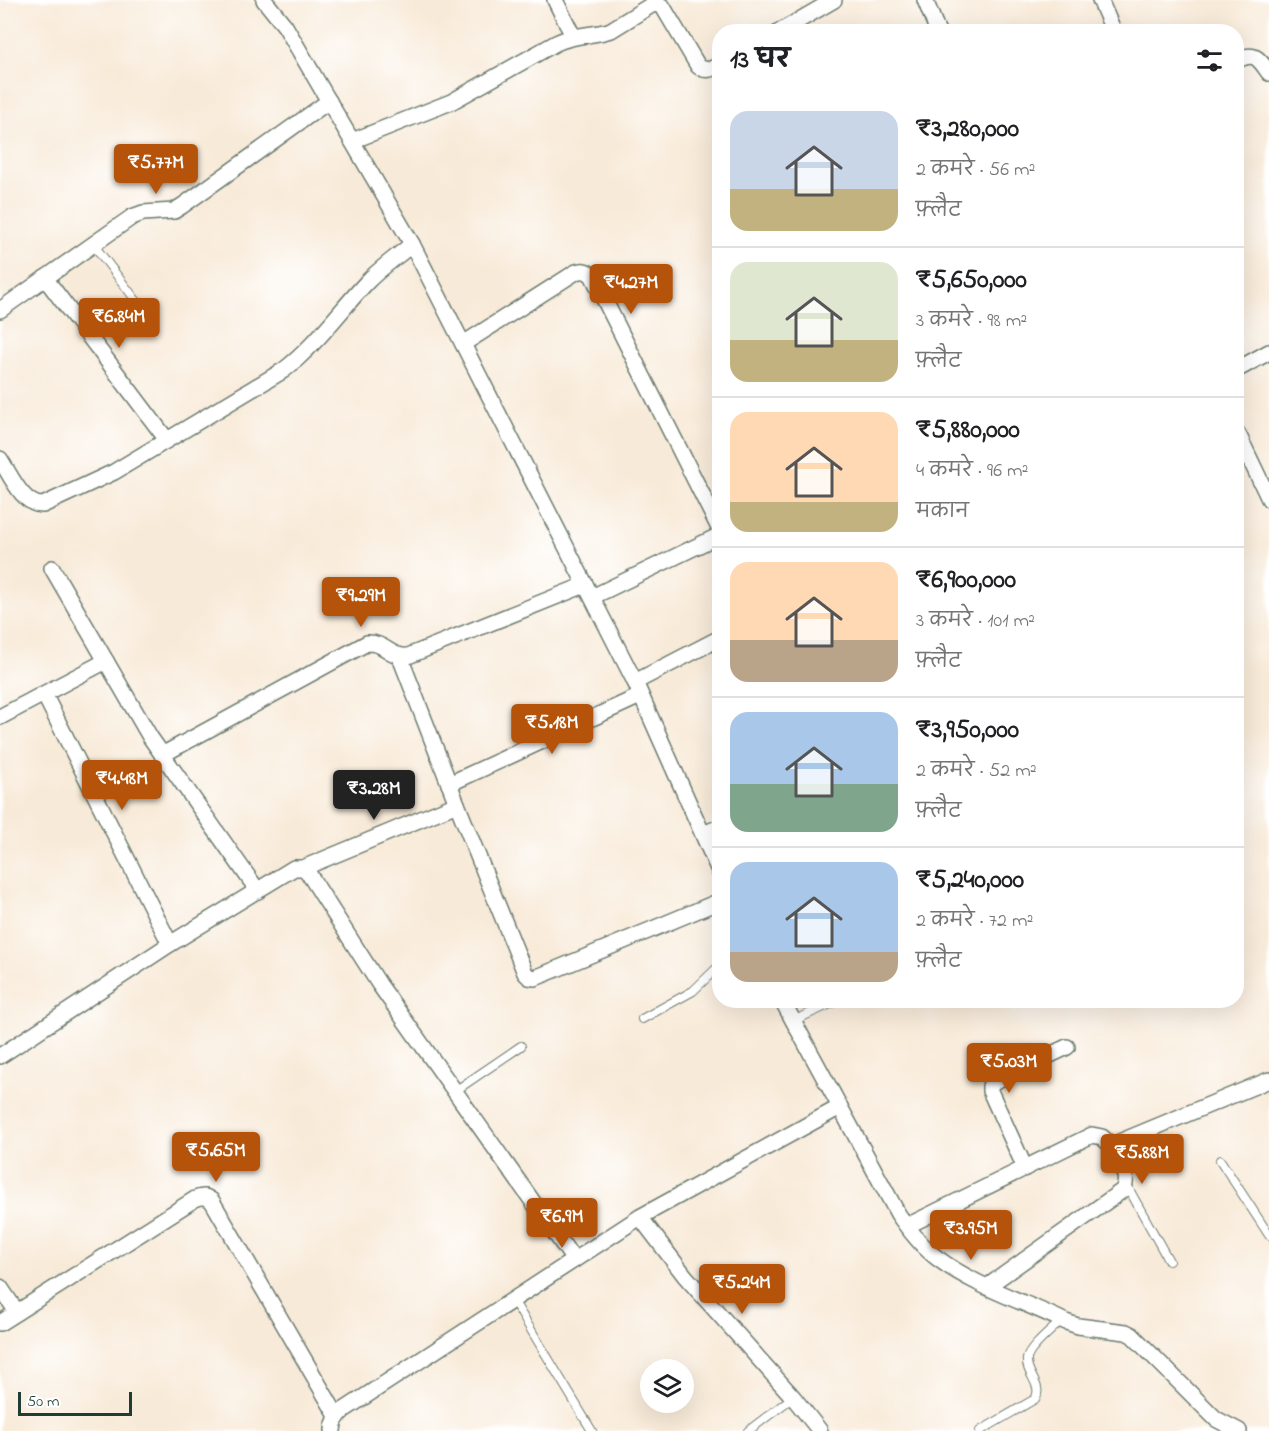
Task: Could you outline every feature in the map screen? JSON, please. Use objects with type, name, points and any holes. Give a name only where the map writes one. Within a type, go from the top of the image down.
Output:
[{"type":"street","points":[[264,0],[285,26],[412,244],[638,689],[712,855]]},
{"type":"street","points":[[555,0],[573,36]]},
{"type":"street","points":[[793,24],[834,0]]},
{"type":"street","points":[[925,0],[935,24]]},
{"type":"street","points":[[1100,0],[1110,24]]},
{"type":"street","points":[[352,141],[452,102],[555,42],[573,36],[611,30],[655,3],[698,66],[707,70],[712,68]]},
{"type":"street","points":[[1244,57],[1256,57],[1269,73]]},
{"type":"street","points":[[0,310],[132,217],[143,213],[174,211],[329,101]]},
{"type":"street","points":[[0,459],[25,497],[36,505],[43,505],[100,480],[284,370],[298,359],[373,276],[412,244]]},
{"type":"street","points":[[463,344],[576,272],[587,271],[592,275],[712,514]]},
{"type":"street","points":[[45,278],[167,441]]},
{"type":"street","points":[[1244,366],[1269,352]]},
{"type":"street","points":[[1244,447],[1269,499]]},
{"type":"street","points":[[162,755],[367,643],[380,645],[400,657],[408,656],[588,591],[712,537]]},
{"type":"street","points":[[51,568],[150,737],[258,891]]},
{"type":"street","points":[[449,784],[638,689],[712,643]]},
{"type":"street","points":[[400,657],[525,973],[529,977],[535,978],[712,904]]},
{"type":"street","points":[[0,717],[106,661]]},
{"type":"street","points":[[44,694],[170,944]]},
{"type":"street","points":[[0,1056],[170,944],[294,868],[303,868],[457,804]]},
{"type":"street","points":[[703,834],[712,830]]},
{"type":"street","points":[[303,868],[379,984],[574,1260]]},
{"type":"street","points":[[786,1008],[898,1214],[915,1236],[936,1257],[964,1275],[1062,1320],[1078,1326],[1119,1330],[1132,1335],[1216,1419],[1239,1431]]},
{"type":"street","points":[[1024,1168],[990,1091],[990,1086],[993,1082],[1067,1047]]},
{"type":"street","points":[[1114,1148],[1117,1143],[1269,1080]]},
{"type":"street","points":[[0,1323],[195,1199],[201,1196],[206,1197],[212,1201],[335,1424],[354,1403],[640,1217],[840,1107]]},
{"type":"street","points":[[907,1226],[1092,1135],[1102,1137],[1114,1148],[1115,1155],[1127,1178],[1123,1190],[988,1286]]},
{"type":"street","points":[[640,1217],[685,1276],[793,1397],[820,1431]]},
{"type":"street","points":[[0,1287],[17,1312]]},
{"type":"lane","points":[[93,244],[151,320]]},
{"type":"lane","points":[[642,1019],[693,991],[712,973]]},
{"type":"lane","points":[[793,1021],[821,1008]]},
{"type":"lane","points":[[455,1091],[521,1046]]},
{"type":"lane","points":[[1220,1160],[1269,1235]]},
{"type":"lane","points":[[1126,1184],[1169,1261]]},
{"type":"lane","points":[[513,1300],[592,1431]]},
{"type":"lane","points":[[980,1431],[1035,1399],[1038,1395],[1038,1389],[1027,1361],[1029,1354],[1062,1320]]},
{"type":"lane","points":[[748,1431],[793,1397]]}]
